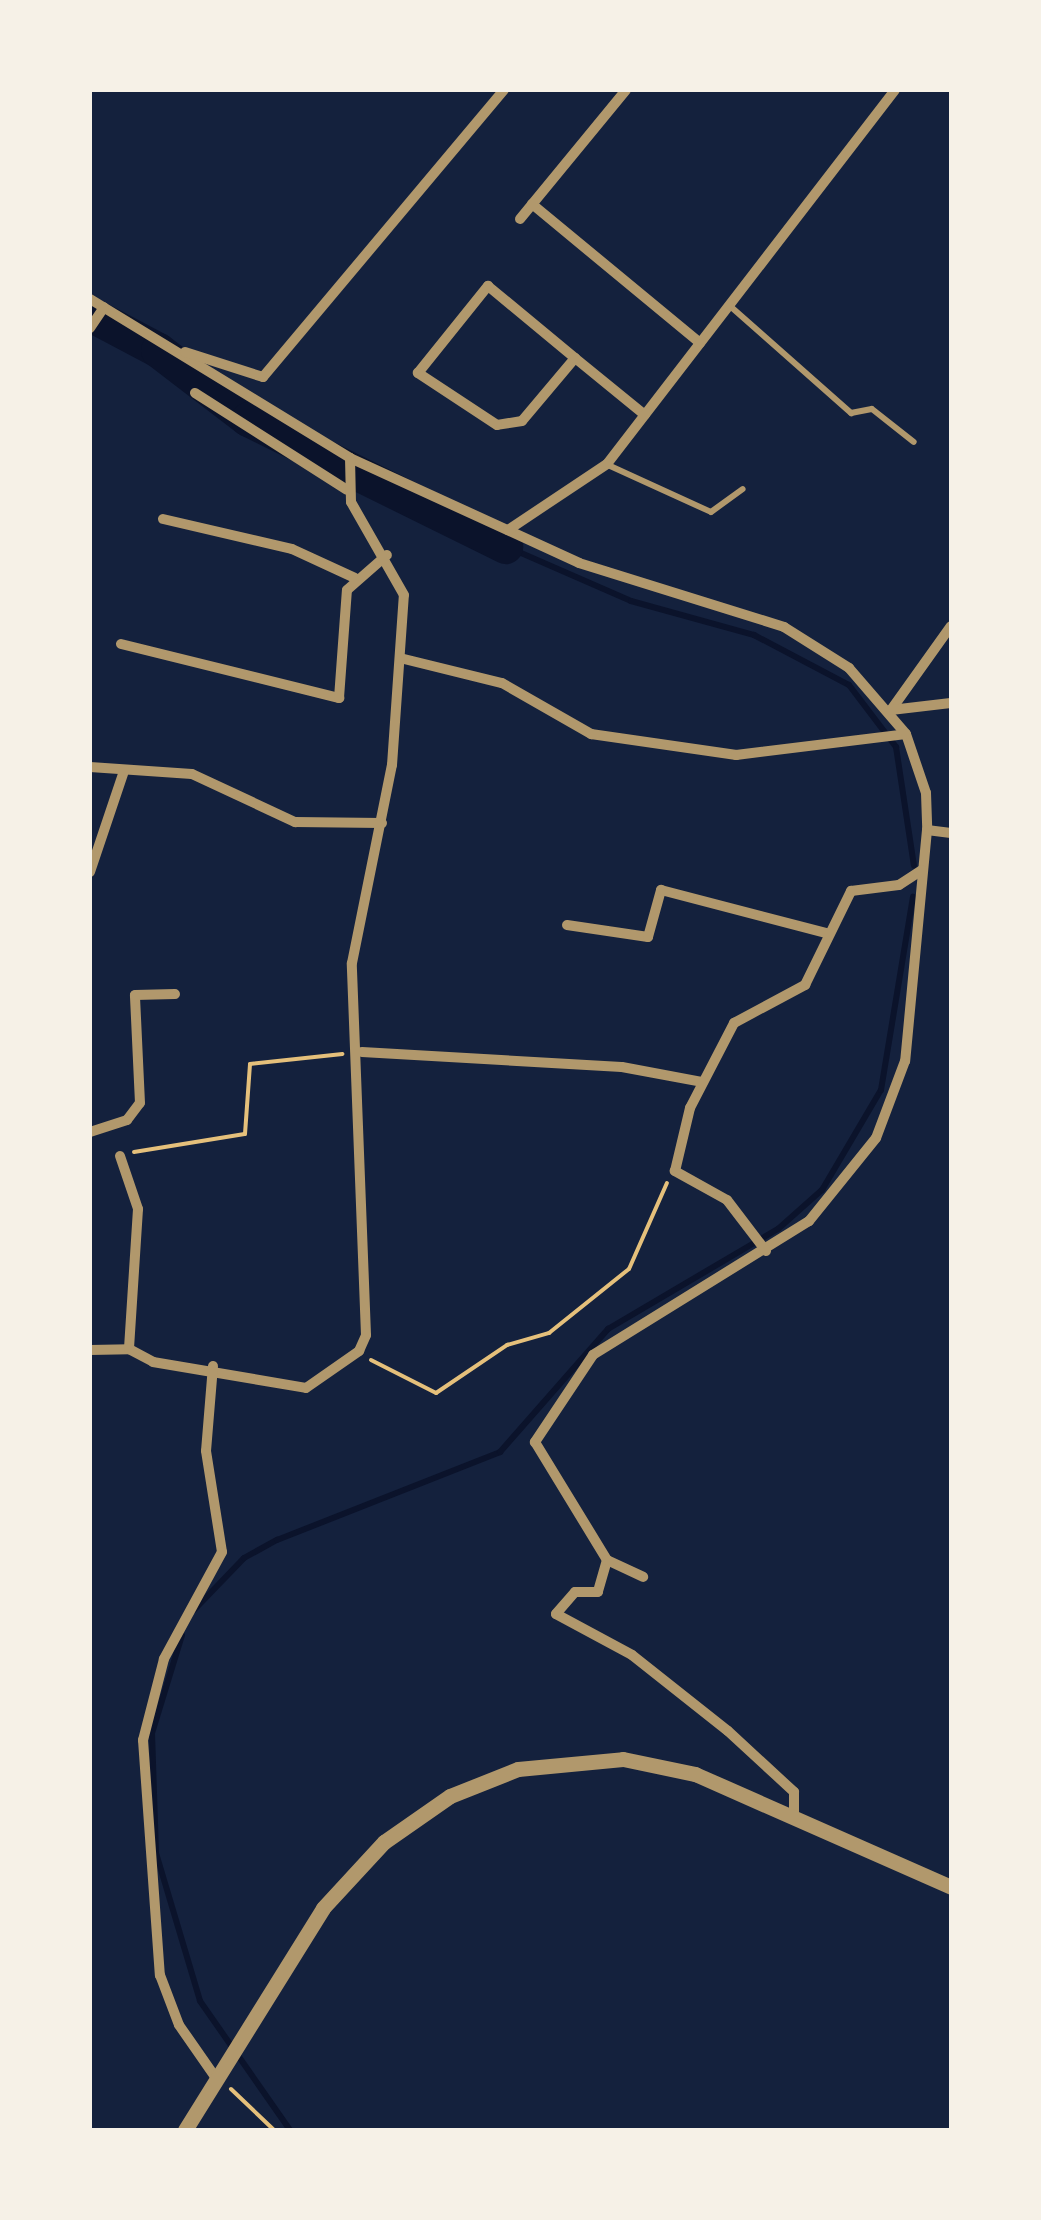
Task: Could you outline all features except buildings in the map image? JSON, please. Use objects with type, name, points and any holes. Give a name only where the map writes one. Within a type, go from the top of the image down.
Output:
[{"type":"street","points":[[184,352],[263,377],[504,90]]},
{"type":"street","points":[[520,219],[626,90]]},
{"type":"street","points":[[508,530],[607,464],[894,90]]},
{"type":"street","points":[[532,204],[700,343]]},
{"type":"street","points":[[575,358],[522,421],[496,424],[418,374],[488,286],[645,415]]},
{"type":"street","points":[[90,299],[101,311],[184,352],[349,462],[579,563],[784,627],[849,668],[890,710],[903,736],[926,794],[927,830],[912,1013],[893,1102],[854,1175],[766,1250],[593,1355],[535,1442],[608,1560],[643,1577]]},
{"type":"street","points":[[90,328],[101,311]]},
{"type":"street","points":[[90,1350],[129,1349],[153,1362],[213,1366],[316,1387],[359,1350],[368,1305],[362,1052],[352,963],[382,823],[404,596],[387,555],[347,487],[196,393]]},
{"type":"street","points":[[347,487],[349,462]]},
{"type":"street","points":[[163,519],[292,548],[355,578]]},
{"type":"street","points":[[121,644],[340,698],[340,635],[355,578],[387,555]]},
{"type":"street","points":[[890,710],[951,626]]},
{"type":"street","points":[[400,658],[502,683],[591,734],[736,755],[888,742],[903,736]]},
{"type":"street","points":[[890,710],[951,703]]},
{"type":"street","points":[[90,767],[192,774],[295,822],[382,823]]},
{"type":"street","points":[[90,872],[124,770]]},
{"type":"street","points":[[927,830],[951,833]]},
{"type":"street","points":[[766,1250],[727,1200],[674,1171],[702,1082],[734,1023],[804,985],[826,933],[850,892],[899,885],[923,869]]},
{"type":"street","points":[[566,925],[648,937],[661,890],[826,933]]},
{"type":"street","points":[[90,1132],[128,1120],[140,1103],[136,995],[175,994]]},
{"type":"street","points":[[362,1052],[622,1068],[702,1082]]},
{"type":"street","points":[[120,1156],[138,1209],[129,1349]]},
{"type":"street","points":[[213,1366],[206,1450],[222,1552],[164,1659],[143,1740],[160,1975],[179,2025],[218,2081]]},
{"type":"street","points":[[608,1560],[598,1592],[575,1592],[556,1614],[632,1655],[728,1731],[794,1792],[794,1817]]},
{"type":"street","points":[[185,2130],[242,2045],[323,1908],[384,1842],[450,1796],[518,1769],[623,1759],[696,1774],[951,1886]]},
{"type":"lane","points":[[729,305],[851,413],[872,410],[914,442]]},
{"type":"lane","points":[[607,464],[711,512],[743,489]]},
{"type":"path","points":[[120,1156],[245,1134],[250,1064],[362,1052]]},
{"type":"path","points":[[359,1350],[436,1393],[507,1345],[549,1333],[629,1268],[674,1171]]},
{"type":"path","points":[[218,2081],[274,2130]]},
{"type":"waterway","points":[[90,314],[158,350],[248,419],[505,546]]},
{"type":"waterway","points":[[505,546],[631,601],[754,635],[849,685],[896,747],[914,866]]},
{"type":"waterway","points":[[194,1610],[244,1558],[277,1540],[500,1452],[608,1329],[778,1229],[822,1190],[881,1090],[913,897]]},
{"type":"waterway","points":[[182,1635],[152,1733],[156,1853],[200,2001],[290,2130]]}]
